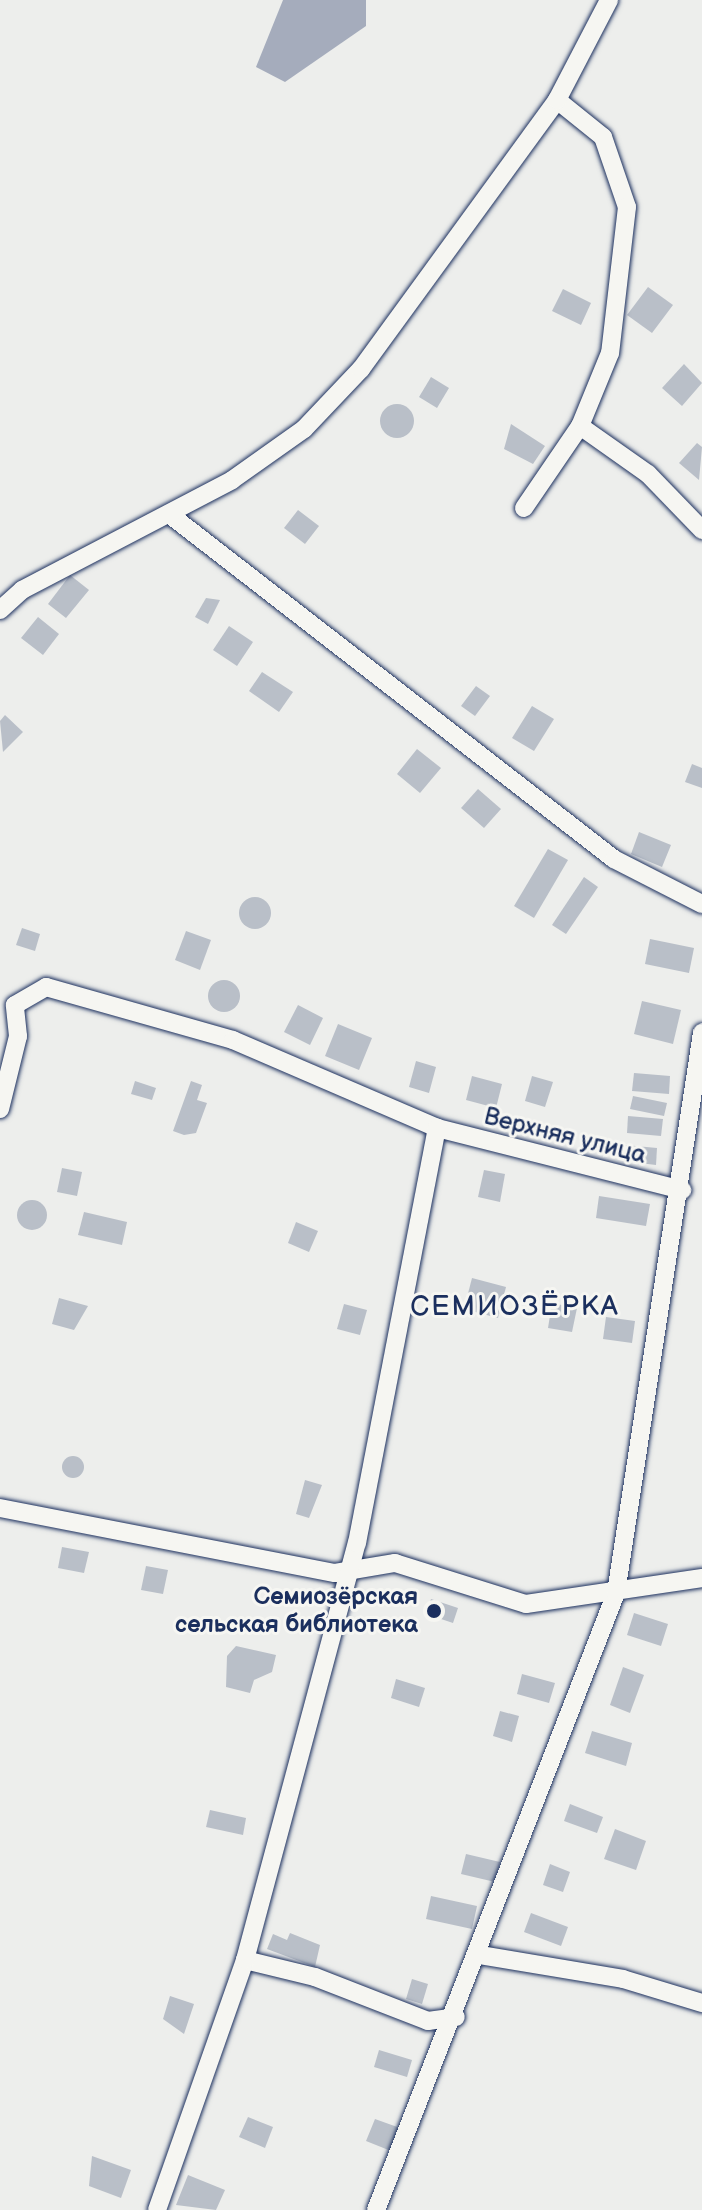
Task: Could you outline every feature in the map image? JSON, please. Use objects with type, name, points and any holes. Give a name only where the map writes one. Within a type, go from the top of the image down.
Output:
[{"type":"street","points":[[0,610],[22,590],[232,480],[323,409],[557,100],[609,0]]},
{"type":"street","points":[[524,508],[580,426],[610,353],[627,207],[603,137],[557,100]]},
{"type":"street","points":[[580,426],[648,474],[702,530]]},
{"type":"street","points":[[169,514],[614,859],[702,904]]},
{"type":"street","name":"Верхняя улица","points":[[7,1000],[46,987],[233,1040],[437,1128],[682,1190]]},
{"type":"street","points":[[0,1109],[18,1036],[7,1000]]},
{"type":"street","points":[[376,2210],[456,2017],[616,1593],[682,1190],[702,1033]]},
{"type":"street","points":[[157,2210],[245,1960],[346,1571],[437,1128]]},
{"type":"street","points":[[0,1508],[249,1561],[346,1571],[395,1563],[526,1604],[702,1578]]},
{"type":"street","points":[[480,1955],[623,1979],[702,2003]]},
{"type":"street","points":[[245,1960],[428,2021],[456,2017]]},
{"type":"water","points":[[283,0],[366,0],[366,26],[285,82],[256,67]]},
{"type":"building","points":[[648,287],[673,305],[652,333],[627,315]]},
{"type":"building","points":[[563,289],[591,303],[581,325],[552,311]]},
{"type":"building","points":[[684,364],[702,383],[682,406],[662,388]]},
{"type":"building","points":[[431,377],[449,388],[437,408],[419,397]]},
{"type":"building","points":[[397,404],[409,409],[414,421],[409,433],[397,438],[385,433],[380,421],[385,409]]},
{"type":"building","points":[[511,424],[545,446],[533,464],[504,449]]},
{"type":"building","points":[[697,443],[702,447],[699,480],[679,463]]},
{"type":"building","points":[[298,510],[319,526],[305,544],[284,528]]},
{"type":"building","points":[[70,575],[89,590],[66,618],[48,604]]},
{"type":"building","points":[[206,598],[220,600],[208,624],[195,617]]},
{"type":"building","points":[[38,617],[59,634],[43,655],[21,638]]},
{"type":"building","points":[[229,626],[253,642],[237,666],[213,650]]},
{"type":"building","points":[[262,672],[293,692],[279,712],[249,691]]},
{"type":"building","points":[[476,686],[490,696],[475,716],[461,706]]},
{"type":"building","points":[[532,706],[554,719],[534,751],[512,738]]},
{"type":"building","points":[[5,715],[23,732],[3,752],[0,721]]},
{"type":"building","points":[[417,749],[441,768],[420,793],[397,774]]},
{"type":"building","points":[[692,764],[702,768],[702,788],[685,782]]},
{"type":"building","points":[[478,789],[501,809],[484,828],[461,808]]},
{"type":"building","points":[[639,832],[671,845],[662,867],[631,854]]},
{"type":"building","points":[[548,849],[568,860],[534,918],[514,906]]},
{"type":"building","points":[[584,877],[598,887],[566,934],[552,925]]},
{"type":"building","points":[[255,897],[266,902],[271,913],[266,924],[255,929],[244,924],[239,913],[244,902]]},
{"type":"building","points":[[22,928],[40,934],[35,951],[16,945]]},
{"type":"building","points":[[186,931],[211,940],[200,970],[175,960]]},
{"type":"building","points":[[650,939],[694,948],[689,973],[645,964]]},
{"type":"building","points":[[224,980],[235,985],[240,996],[235,1007],[224,1012],[213,1007],[208,996],[213,985]]},
{"type":"building","points":[[642,1001],[681,1010],[673,1044],[634,1034]]},
{"type":"building","points":[[298,1005],[323,1018],[310,1045],[284,1032]]},
{"type":"building","points":[[338,1024],[372,1038],[359,1070],[325,1056]]},
{"type":"building","points":[[416,1061],[436,1067],[429,1093],[409,1087]]},
{"type":"building","points":[[634,1073],[670,1076],[669,1094],[632,1091]]},
{"type":"building","points":[[472,1076],[502,1084],[496,1108],[466,1100]]},
{"type":"building","points":[[532,1076],[553,1082],[545,1107],[525,1101]]},
{"type":"building","points":[[135,1081],[156,1088],[152,1100],[131,1094]]},
{"type":"building","points":[[191,1081],[202,1085],[197,1100],[207,1103],[196,1133],[184,1135],[173,1131]]},
{"type":"building","points":[[633,1096],[667,1103],[664,1116],[630,1109]]},
{"type":"building","points":[[628,1116],[663,1119],[661,1136],[627,1133]]},
{"type":"building","points":[[625,1145],[657,1148],[656,1165],[623,1161]]},
{"type":"building","points":[[62,1168],[82,1172],[77,1196],[57,1192]]},
{"type":"building","points":[[484,1170],[505,1174],[500,1202],[478,1197]]},
{"type":"building","points":[[599,1196],[650,1204],[646,1226],[596,1218]]},
{"type":"building","points":[[32,1200],[43,1204],[47,1215],[43,1226],[32,1230],[21,1226],[17,1215],[21,1204]]},
{"type":"building","points":[[84,1212],[127,1222],[122,1245],[78,1235]]},
{"type":"building","points":[[296,1222],[318,1231],[309,1252],[288,1243]]},
{"type":"building","points":[[472,1278],[506,1287],[498,1318],[464,1309]]},
{"type":"building","points":[[59,1298],[88,1306],[74,1330],[52,1324]]},
{"type":"building","points":[[552,1303],[577,1308],[572,1332],[548,1328]]},
{"type":"building","points":[[344,1304],[367,1310],[360,1335],[337,1329]]},
{"type":"building","points":[[606,1317],[635,1321],[632,1343],[603,1339]]},
{"type":"building","points":[[73,1456],[81,1459],[84,1467],[81,1475],[73,1478],[65,1475],[62,1467],[65,1459]]},
{"type":"building","points":[[305,1480],[322,1485],[309,1518],[296,1514]]},
{"type":"building","points":[[62,1547],[89,1552],[84,1573],[58,1568]]},
{"type":"building","points":[[146,1566],[168,1570],[163,1594],[141,1590]]},
{"type":"building","points":[[431,1599],[458,1608],[453,1623],[426,1614]]},
{"type":"building","points":[[634,1613],[668,1624],[661,1646],[627,1635]]},
{"type":"building","points":[[236,1646],[276,1655],[272,1672],[254,1680],[250,1693],[226,1687],[227,1656]]},
{"type":"building","points":[[623,1667],[644,1675],[630,1713],[610,1705]]},
{"type":"building","points":[[522,1674],[555,1683],[549,1703],[517,1694]]},
{"type":"building","points":[[396,1679],[425,1688],[419,1707],[391,1698]]},
{"type":"building","points":[[500,1711],[519,1716],[512,1742],[493,1736]]},
{"type":"building","points":[[592,1731],[632,1743],[626,1766],[585,1753]]},
{"type":"building","points":[[570,1804],[603,1817],[597,1833],[564,1821]]},
{"type":"building","points":[[210,1810],[246,1818],[243,1835],[206,1827]]},
{"type":"building","points":[[615,1829],[646,1841],[636,1870],[604,1859]]},
{"type":"building","points":[[466,1854],[500,1862],[495,1882],[461,1874]]},
{"type":"building","points":[[550,1864],[570,1872],[563,1892],[543,1885]]},
{"type":"building","points":[[431,1896],[477,1906],[472,1929],[426,1919]]},
{"type":"building","points":[[531,1913],[568,1927],[561,1946],[524,1932]]},
{"type":"building","points":[[290,1933],[320,1945],[315,1967],[267,1949],[273,1934],[287,1940]]},
{"type":"building","points":[[412,1979],[428,1984],[422,2004],[406,1999]]},
{"type":"building","points":[[170,1996],[194,2004],[184,2034],[163,2019]]},
{"type":"building","points":[[379,2050],[412,2060],[407,2077],[374,2067]]},
{"type":"building","points":[[248,2117],[273,2127],[265,2148],[239,2137]]},
{"type":"building","points":[[375,2119],[400,2128],[391,2151],[366,2141]]},
{"type":"building","points":[[92,2156],[131,2170],[121,2198],[89,2186]]},
{"type":"building","points":[[188,2175],[225,2190],[216,2210],[176,2205]]},
{"type":"place","name":"Семиозёрская сельская библиотека","points":[[434,1611]]},
{"type":"district","name":"СЕМИОЗЁРКА","points":[[515,1307]]}]
